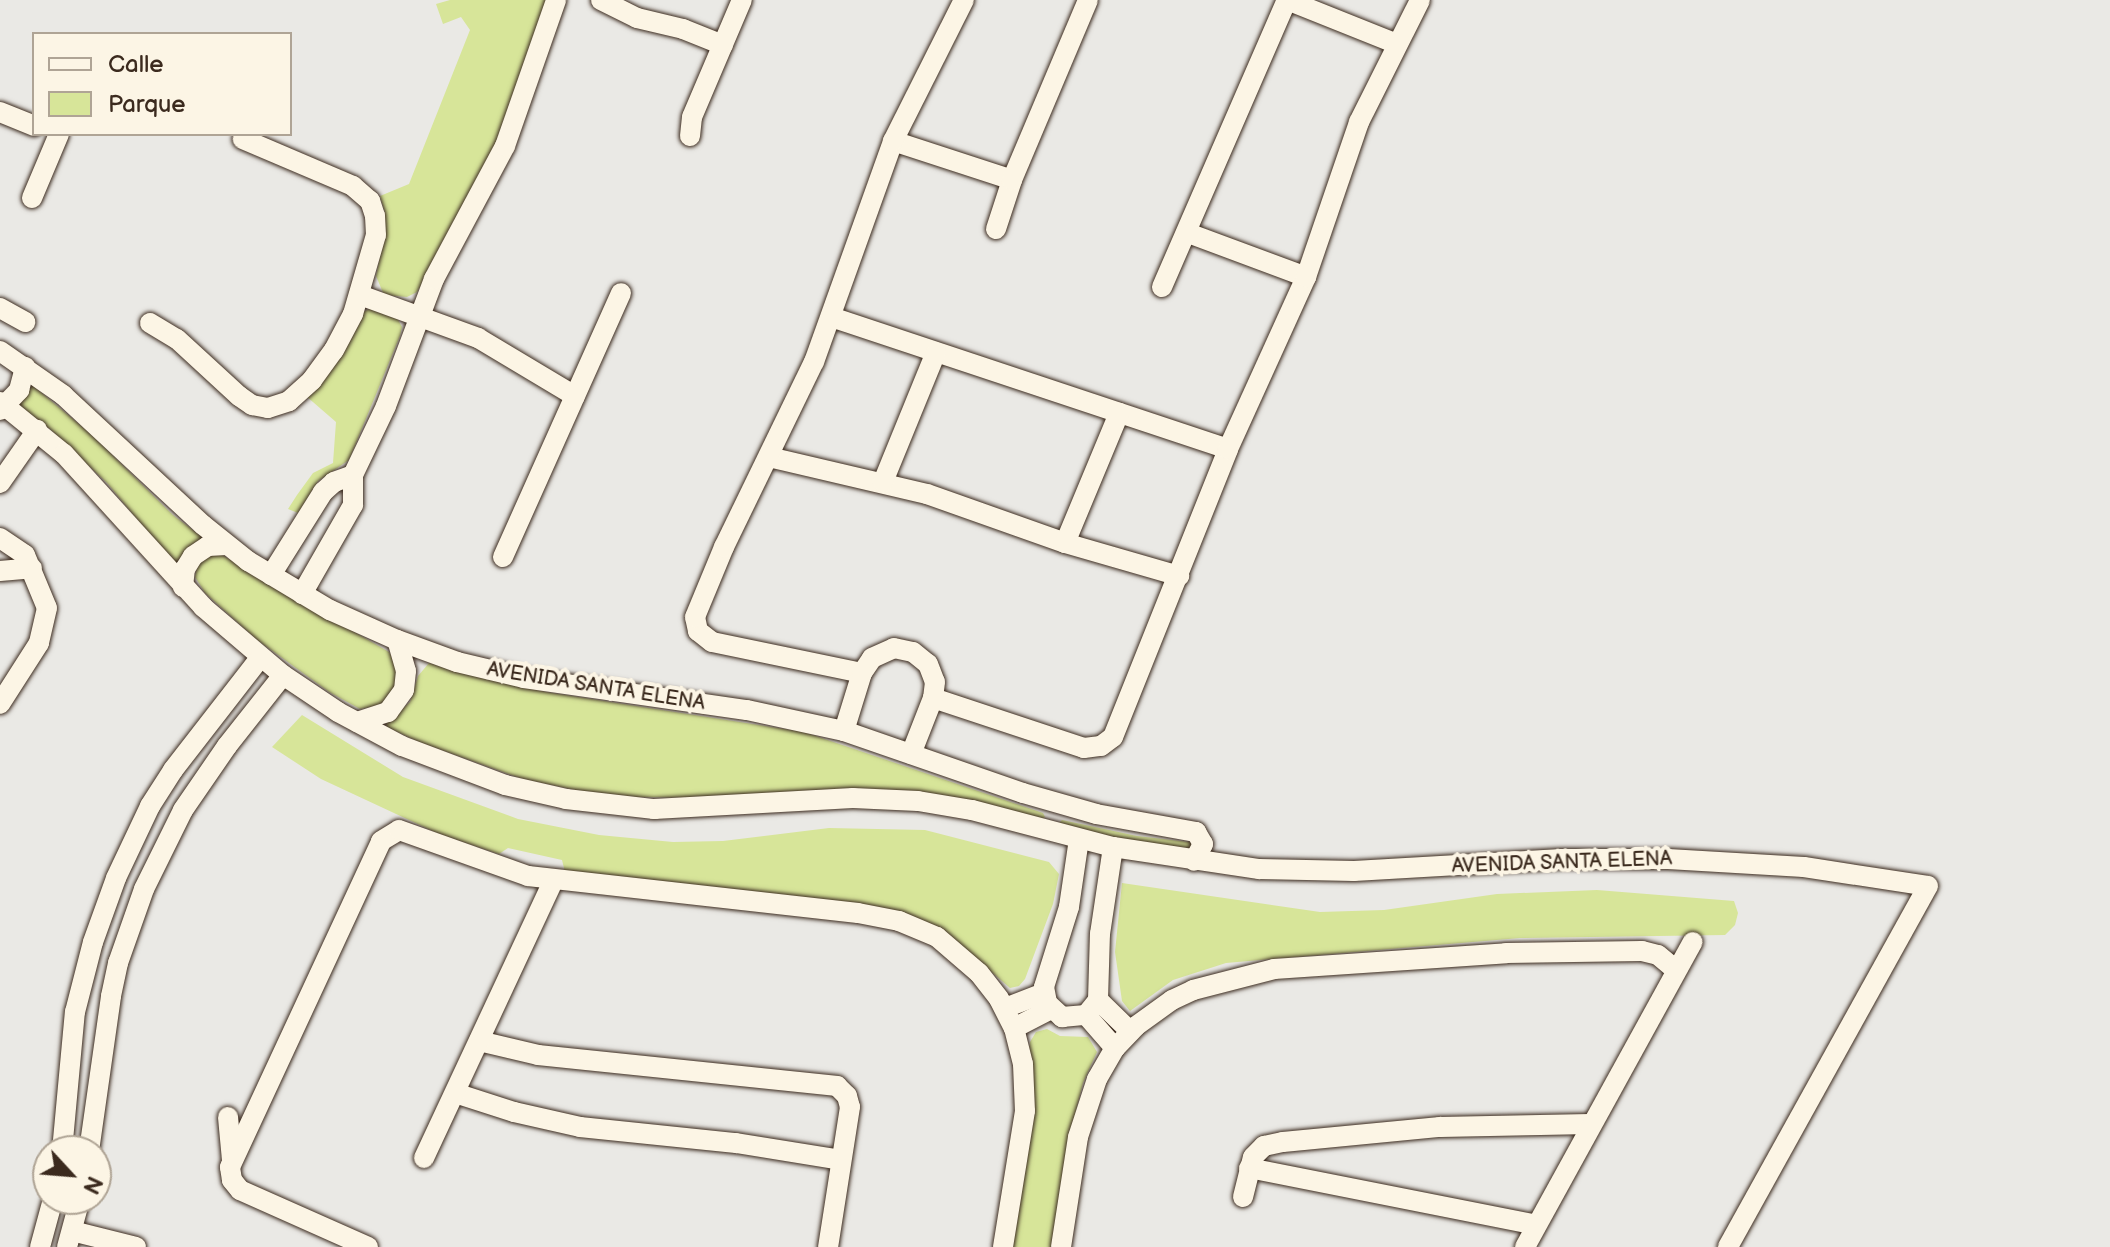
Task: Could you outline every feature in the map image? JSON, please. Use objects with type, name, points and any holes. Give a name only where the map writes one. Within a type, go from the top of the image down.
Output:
[{"type":"street","points":[[302,594],[353,505],[353,475],[386,406],[440,266],[505,146],[556,0]]},
{"type":"street","points":[[601,0],[637,18],[683,29],[723,45]]},
{"type":"street","points":[[690,136],[692,117],[742,0]]},
{"type":"street","points":[[862,673],[712,642],[698,631],[697,610],[831,317],[893,141],[964,0]]},
{"type":"street","points":[[996,229],[1012,180],[1088,0]]},
{"type":"street","points":[[1162,287],[1287,0],[1397,44]]},
{"type":"street","points":[[933,698],[1084,748],[1101,746],[1116,730],[1228,449],[1306,277],[1359,122],[1420,0]]},
{"type":"street","points":[[0,112],[32,125]]},
{"type":"street","points":[[32,198],[57,136]]},
{"type":"street","points":[[150,323],[177,339],[239,396],[252,405],[268,408],[289,401],[312,380],[334,350],[360,295],[376,235],[373,207],[366,195],[353,186],[243,139]]},
{"type":"street","points":[[893,141],[1012,180]]},
{"type":"street","points":[[1188,233],[1306,277]]},
{"type":"street","points":[[503,557],[621,293]]},
{"type":"street","points":[[360,295],[420,315],[504,351],[575,396]]},
{"type":"street","points":[[0,308],[25,322]]},
{"type":"street","points":[[831,317],[1228,449]]},
{"type":"street","name":"AVENIDA SANTA ELENA","points":[[0,351],[85,413],[226,545],[302,594],[397,640],[457,662],[524,678],[747,710],[844,731],[988,782],[1096,814],[1196,832],[1203,844],[1194,861]]},
{"type":"street","points":[[883,482],[936,352]]},
{"type":"street","points":[[1,405],[19,390],[25,367]]},
{"type":"street","name":"AVENIDA SANTA ELENA","points":[[1,405],[37,430],[110,502],[183,587],[260,658],[283,675],[357,722],[402,746],[476,776],[566,799],[625,807],[686,809],[839,799],[918,801],[982,812],[1113,847],[1194,861],[1306,871],[1562,859],[1668,859],[1804,867],[1928,886],[1728,1247]]},
{"type":"street","points":[[1065,543],[1119,413]]},
{"type":"street","points":[[0,483],[37,430]]},
{"type":"street","points":[[769,457],[883,482],[970,508],[1065,543],[1179,576]]},
{"type":"street","points":[[271,575],[323,492],[334,482],[353,475]]},
{"type":"street","points":[[0,538],[18,548],[32,568],[46,600],[45,629],[0,704]]},
{"type":"street","points":[[183,587],[185,569],[193,556],[208,546],[226,545]]},
{"type":"street","points":[[0,571],[32,568]]},
{"type":"street","points":[[357,722],[388,712],[404,690],[406,671],[397,640]]},
{"type":"street","points":[[844,731],[862,673],[878,653],[894,648],[913,652],[933,673],[933,698],[911,754]]},
{"type":"street","points":[[63,1135],[73,1031],[93,942],[132,841],[173,770],[260,658]]},
{"type":"street","points":[[91,1135],[118,963],[156,862],[204,778],[283,675]]},
{"type":"street","points":[[232,1160],[385,837],[393,831],[405,831],[493,866],[553,881],[858,913],[899,921],[925,931],[951,947],[979,973],[1009,1018],[1023,1064],[1026,1096],[1003,1247]]},
{"type":"street","points":[[1047,1001],[1069,907],[1079,839]]},
{"type":"street","points":[[1113,847],[1092,1008],[1115,1048]]},
{"type":"street","points":[[424,1158],[553,881]]},
{"type":"street","points":[[1525,1247],[1590,1124],[1693,942]]},
{"type":"street","points":[[1061,1247],[1082,1119],[1097,1079],[1115,1048],[1130,1031],[1153,1012],[1193,990],[1274,969],[1583,951],[1652,952],[1676,970]]},
{"type":"street","points":[[1047,1001],[1069,1019],[1092,1008]]},
{"type":"street","points":[[1009,1018],[1047,1001]]},
{"type":"street","points":[[1092,1008],[1130,1031]]},
{"type":"street","points":[[73,1031],[88,1041],[104,1038]]},
{"type":"street","points":[[479,1041],[554,1057],[837,1086],[847,1096],[850,1107],[828,1247]]},
{"type":"street","points":[[70,1061],[87,1057],[101,1064]]},
{"type":"street","points":[[455,1093],[514,1112],[580,1127],[736,1143],[841,1160]]},
{"type":"street","points":[[228,1117],[232,1160],[230,1173],[240,1190],[368,1247]]},
{"type":"street","points":[[1243,1197],[1253,1157],[1264,1146],[1305,1137],[1466,1125],[1590,1124]]},
{"type":"street","points":[[1249,1168],[1536,1225]]},
{"type":"street","points":[[40,1247],[49,1215]]},
{"type":"street","points":[[76,1215],[69,1239],[136,1247]]},
{"type":"green space","points":[[450,0],[547,0],[492,159],[417,292],[407,297],[384,295],[376,276],[385,233],[385,213],[380,196],[409,184],[470,30],[461,17],[443,24],[436,4]]},
{"type":"green space","points":[[372,308],[397,318],[402,327],[400,336],[349,460],[318,481],[298,513],[288,509],[297,495],[313,473],[333,463],[336,422],[306,396],[363,312]]},
{"type":"green space","points":[[32,385],[91,434],[173,515],[210,543],[180,571],[107,483],[51,430],[17,404]]},
{"type":"green space","points":[[222,555],[389,652],[397,665],[396,685],[381,705],[360,709],[329,692],[256,639],[205,593],[195,577],[197,567],[204,556]]},
{"type":"green space","points":[[429,663],[546,692],[804,732],[1043,813],[1045,817],[841,789],[695,798],[636,797],[585,792],[523,779],[419,742],[387,727],[386,724],[410,702],[418,676]]},
{"type":"green space","points":[[302,715],[403,777],[518,819],[599,835],[673,842],[723,841],[829,828],[925,830],[1049,862],[1059,874],[1053,904],[1025,979],[1019,986],[1010,988],[951,937],[565,872],[562,860],[508,848],[499,854],[439,834],[321,779],[272,747]]},
{"type":"green space","points":[[1062,820],[1196,845],[1195,849],[1142,844],[1059,823]]},
{"type":"green space","points":[[1122,883],[1320,912],[1384,910],[1497,894],[1597,890],[1734,901],[1738,913],[1735,925],[1725,935],[1520,938],[1226,963],[1173,980],[1130,1011],[1122,1001],[1115,952]]},
{"type":"green space","points":[[1047,1029],[1060,1036],[1088,1037],[1097,1052],[1083,1083],[1069,1138],[1052,1247],[1010,1247],[1030,1042],[1036,1032]]}]
